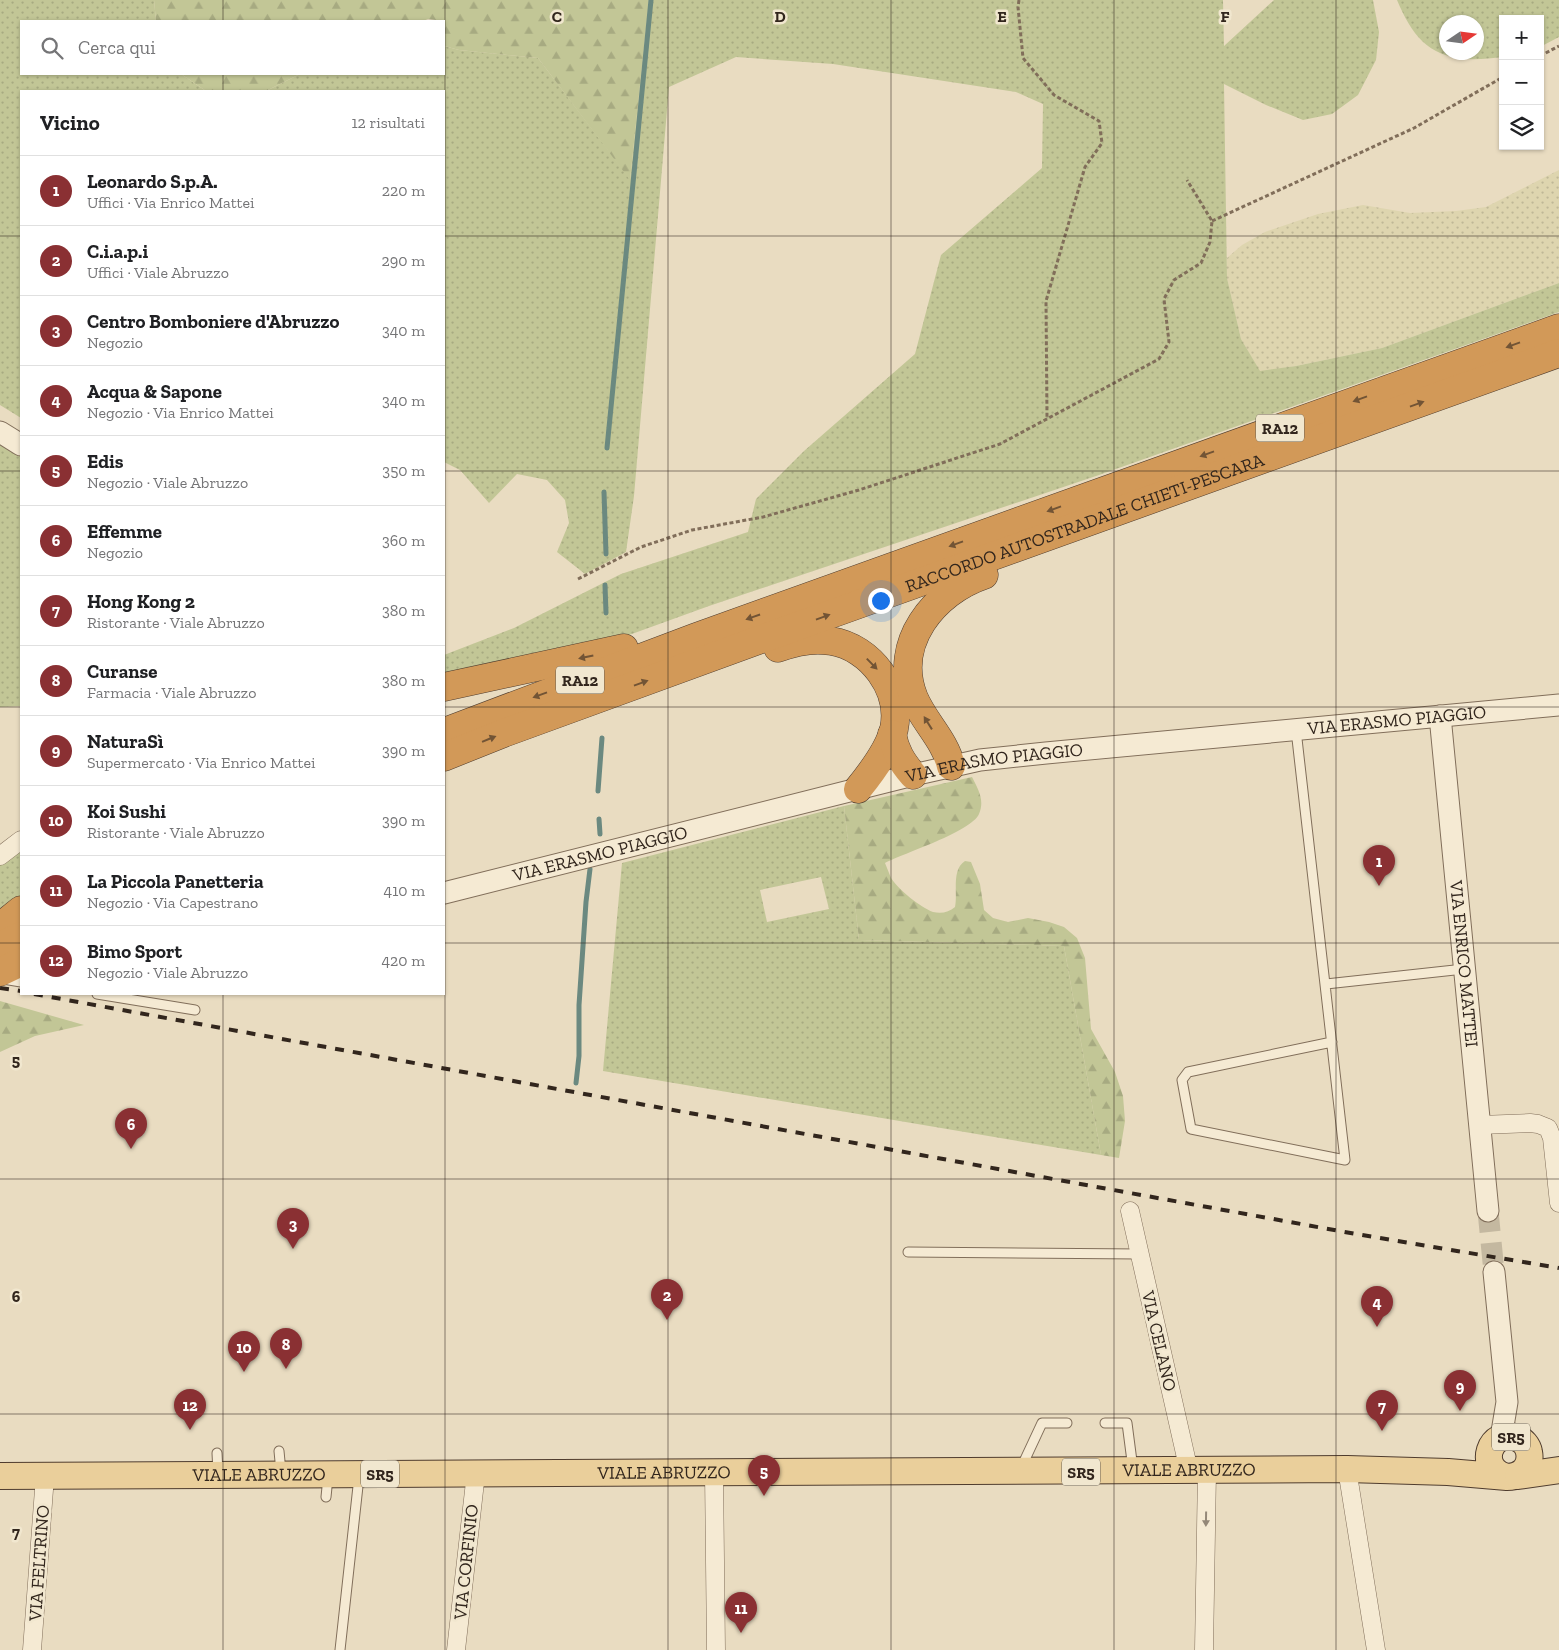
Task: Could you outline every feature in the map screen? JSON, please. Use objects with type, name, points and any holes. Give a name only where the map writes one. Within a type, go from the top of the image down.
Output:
[{"type":"highway","name":"RACCORDO AUTOSTRADALE CHIETI-PESCARA","points":[[445,732],[717,630],[1559,328]]},
{"type":"highway","name":"RACCORDO AUTOSTRADALE CHIETI-PESCARA","points":[[445,758],[504,733],[679,669],[1559,353]]},
{"type":"highway","points":[[951,766],[941,742],[920,710],[911,689],[910,652],[918,628],[931,610],[952,590],[977,577],[1055,550],[1068,529]]},
{"type":"highway","points":[[445,687],[628,647],[690,626],[717,630]]},
{"type":"highway","points":[[679,669],[708,674],[787,645],[820,640],[842,644],[867,658],[885,679],[894,700],[895,715],[892,734],[875,766],[858,789]]},
{"type":"highway","points":[[892,734],[901,761],[913,775]]},
{"type":"highway","points":[[0,927],[20,911]]},
{"type":"highway","points":[[9,968],[20,939]]},
{"type":"main road","name":"VIALE ABRUZZO","points":[[1448,1472],[1510,1446],[1559,1469]]},
{"type":"main road","name":"SR5","points":[[1510,1446],[1528,1464],[1526,1469],[1512,1476],[1502,1476],[1493,1470],[1489,1459],[1510,1446]]},
{"type":"main road","name":"VIALE ABRUZZO","points":[[0,1476],[45,1476],[217,1464],[280,1463],[327,1486],[359,1474],[1347,1470],[1448,1472],[1512,1476],[1559,1469]]},
{"type":"street","points":[[0,432],[20,444]]},
{"type":"street","name":"VIA ERASMO PIAGGIO","points":[[445,894],[951,766],[1014,756],[1559,705]]},
{"type":"street","name":"VIA ENRICO MATTEI","points":[[1440,716],[1488,1211]]},
{"type":"street","points":[[0,856],[20,841]]},
{"type":"street","points":[[1480,1125],[1530,1123],[1548,1128],[1552,1138],[1559,1204]]},
{"type":"street","name":"VIA CELANO","points":[[1130,1211],[1198,1471],[1204,1650]]},
{"type":"street","points":[[1494,1272],[1510,1446]]},
{"type":"street","points":[[1347,1470],[1376,1650]]},
{"type":"street","points":[[714,1472],[716,1650]]},
{"type":"street","name":"VIA CORFINIO","points":[[456,1650],[476,1473]]},
{"type":"street","name":"VIA FELTRINO","points":[[32,1650],[45,1476]]},
{"type":"lane","points":[[1296,730],[1326,984],[1345,1160],[1191,1129],[1182,1080],[1188,1072],[1332,1042]]},
{"type":"lane","points":[[1326,984],[1464,969]]},
{"type":"lane","points":[[103,995],[195,1010]]},
{"type":"lane","points":[[908,1252],[1140,1254]]},
{"type":"lane","points":[[1019,1472],[1042,1423],[1067,1423]]},
{"type":"lane","points":[[1105,1423],[1127,1423],[1134,1471]]},
{"type":"lane","points":[[340,1650],[359,1474]]},
{"type":"path","points":[[1018,0],[1023,58],[1054,95],[1099,121],[1102,143],[1085,167],[1046,301],[1047,418]]},
{"type":"path","points":[[1544,54],[1559,46]]},
{"type":"path","points":[[1212,221],[1414,128],[1499,78]]},
{"type":"path","points":[[578,580],[641,548],[683,533],[763,518],[859,490],[1000,444],[1159,359],[1169,342],[1164,299],[1174,280],[1201,263],[1210,242],[1212,221],[1187,180]]},
{"type":"shaded area","points":[[1559,170],[1559,283],[1382,348],[1260,372],[1241,339],[1227,278],[1227,258],[1242,245],[1265,232],[1318,214],[1363,205],[1410,213],[1456,211],[1486,207]]},
{"type":"green space","points":[[0,0],[154,0],[156,20],[20,20],[20,75],[182,75],[205,90],[20,90],[20,417],[0,405]]},
{"type":"green space","points":[[154,0],[649,0],[630,180],[538,58],[459,50],[445,46],[445,20],[156,20]]},
{"type":"green space","points":[[649,0],[1223,0],[1224,46],[1274,0],[1373,0],[1379,32],[1376,60],[1358,95],[1332,114],[1303,120],[1266,105],[1224,84],[1227,278],[1241,339],[1260,371],[1296,366],[1382,348],[1559,283],[1559,312],[1099,475],[709,606],[607,643],[445,680],[445,655],[514,628],[621,574],[748,532],[756,499],[804,451],[915,354],[941,255],[1042,168],[1043,104],[1016,92],[833,64],[736,57],[669,87],[634,496],[626,552],[585,574],[557,552],[569,523],[565,500],[547,480],[517,474],[489,503],[460,470],[445,462],[445,90],[268,90],[298,75],[445,75],[445,46],[459,50],[538,58],[630,179]]},
{"type":"green space","points":[[1397,0],[1559,0],[1559,37],[1544,45],[1544,15],[1499,15],[1499,57],[1484,58],[1484,15],[1439,15],[1439,52],[1423,41],[1409,24]]},
{"type":"green space","points":[[182,75],[298,75],[268,90],[205,90]]},
{"type":"green space","points":[[0,444],[20,455],[20,706],[0,707]]},
{"type":"green space","points":[[972,777],[980,795],[981,804],[979,814],[973,821],[951,835],[885,863],[891,878],[904,893],[928,910],[939,913],[955,907],[956,876],[958,870],[965,861],[971,862],[980,884],[984,910],[993,918],[1008,922],[1028,918],[1049,922],[1064,927],[1077,938],[1085,958],[1091,1029],[1115,1072],[1123,1096],[1125,1121],[1119,1158],[1101,1155],[1064,946],[859,940],[844,806]]},
{"type":"green space","points":[[844,806],[859,940],[1064,946],[1101,1155],[603,1071],[622,863]],"holes":[[[821,877],[829,909],[767,922],[760,890]]]},
{"type":"green space","points":[[20,844],[20,898],[0,916],[0,860]]},
{"type":"green space","points":[[0,1001],[84,1025],[35,1036],[0,1052]]},
{"type":"waterway","points":[[607,448],[651,0]]},
{"type":"waterway","points":[[604,492],[606,554]]},
{"type":"waterway","points":[[605,585],[606,613]]},
{"type":"waterway","points":[[598,791],[602,738]]},
{"type":"waterway","points":[[599,819],[600,834]]},
{"type":"waterway","points":[[576,1083],[579,1056],[579,1005],[590,869]]},
{"type":"tunnel","points":[[1488,1211],[1494,1272]]},
{"type":"railway","points":[[0,988],[20,991]]},
{"type":"railway","points":[[40,995],[1356,1234],[1559,1268]]},
{"type":"place","name":"Leonardo S.p.A.","points":[[1379,886]]},
{"type":"place","name":"Effemme","points":[[131,1149]]},
{"type":"place","name":"Centro Bomboniere d'Abruzzo","points":[[293,1249]]},
{"type":"place","name":"C.i.a.p.i","points":[[667,1320]]},
{"type":"place","name":"Acqua & Sapone","points":[[1377,1327]]},
{"type":"place","name":"Curanse","points":[[286,1369]]},
{"type":"place","name":"Koi Sushi","points":[[244,1372]]},
{"type":"place","name":"NaturaSì","points":[[1460,1411]]},
{"type":"place","name":"Bimo Sport","points":[[190,1430]]},
{"type":"place","name":"Hong Kong 2","points":[[1382,1431]]},
{"type":"place","name":"Edis","points":[[764,1496]]},
{"type":"place","name":"La Piccola Panetteria","points":[[741,1633]]}]
